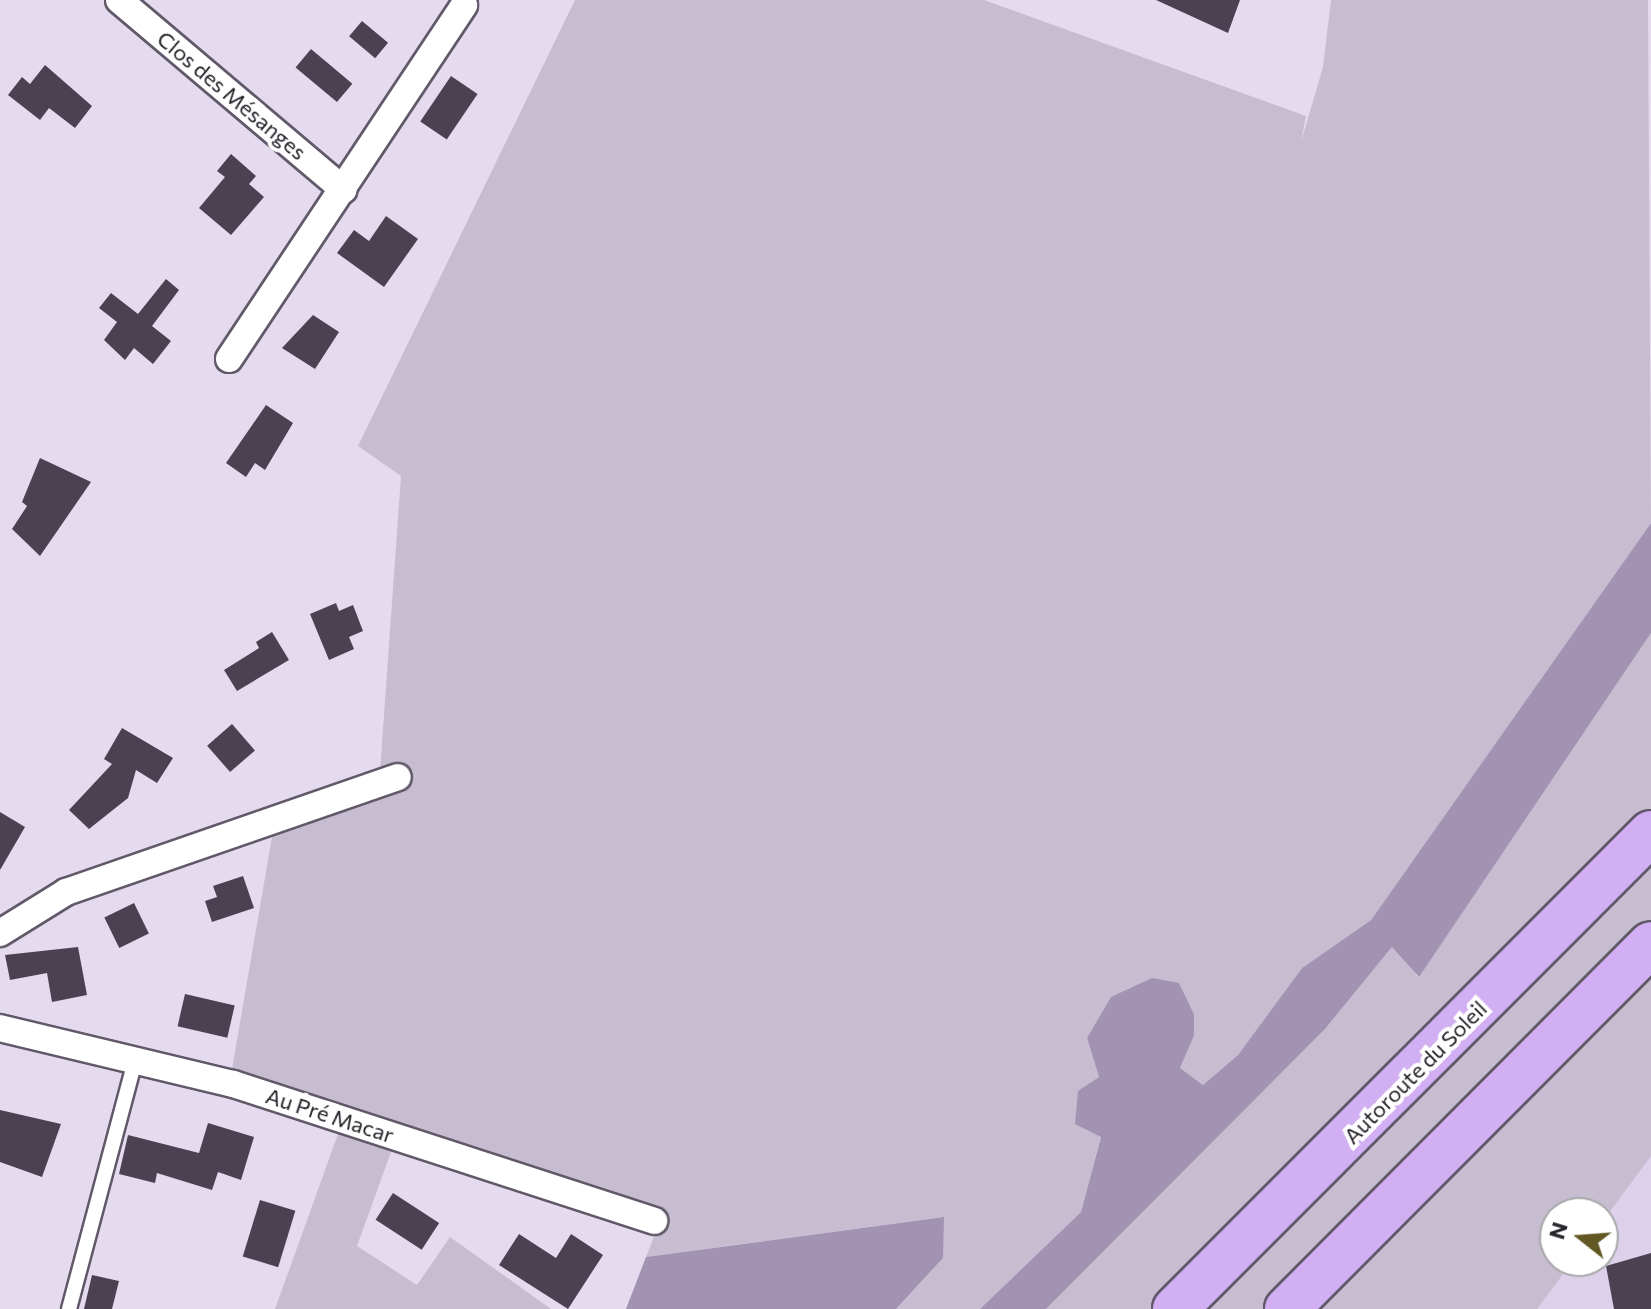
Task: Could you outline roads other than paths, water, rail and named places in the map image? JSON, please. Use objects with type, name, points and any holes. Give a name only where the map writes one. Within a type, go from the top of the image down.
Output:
[{"type":"highway","name":"Autoroute du Soleil","points":[[1175,1309],[1651,833]]},
{"type":"highway","points":[[1287,1309],[1651,944]]},
{"type":"street","name":"Clos des Mésanges","points":[[119,0],[344,190]]},
{"type":"street","points":[[229,359],[464,5]]},
{"type":"street","points":[[0,933],[66,892],[398,777]]},
{"type":"street","name":"Au Pré Macar","points":[[0,1028],[136,1058],[654,1221]]},
{"type":"lane","points":[[69,1309],[136,1058]]}]
